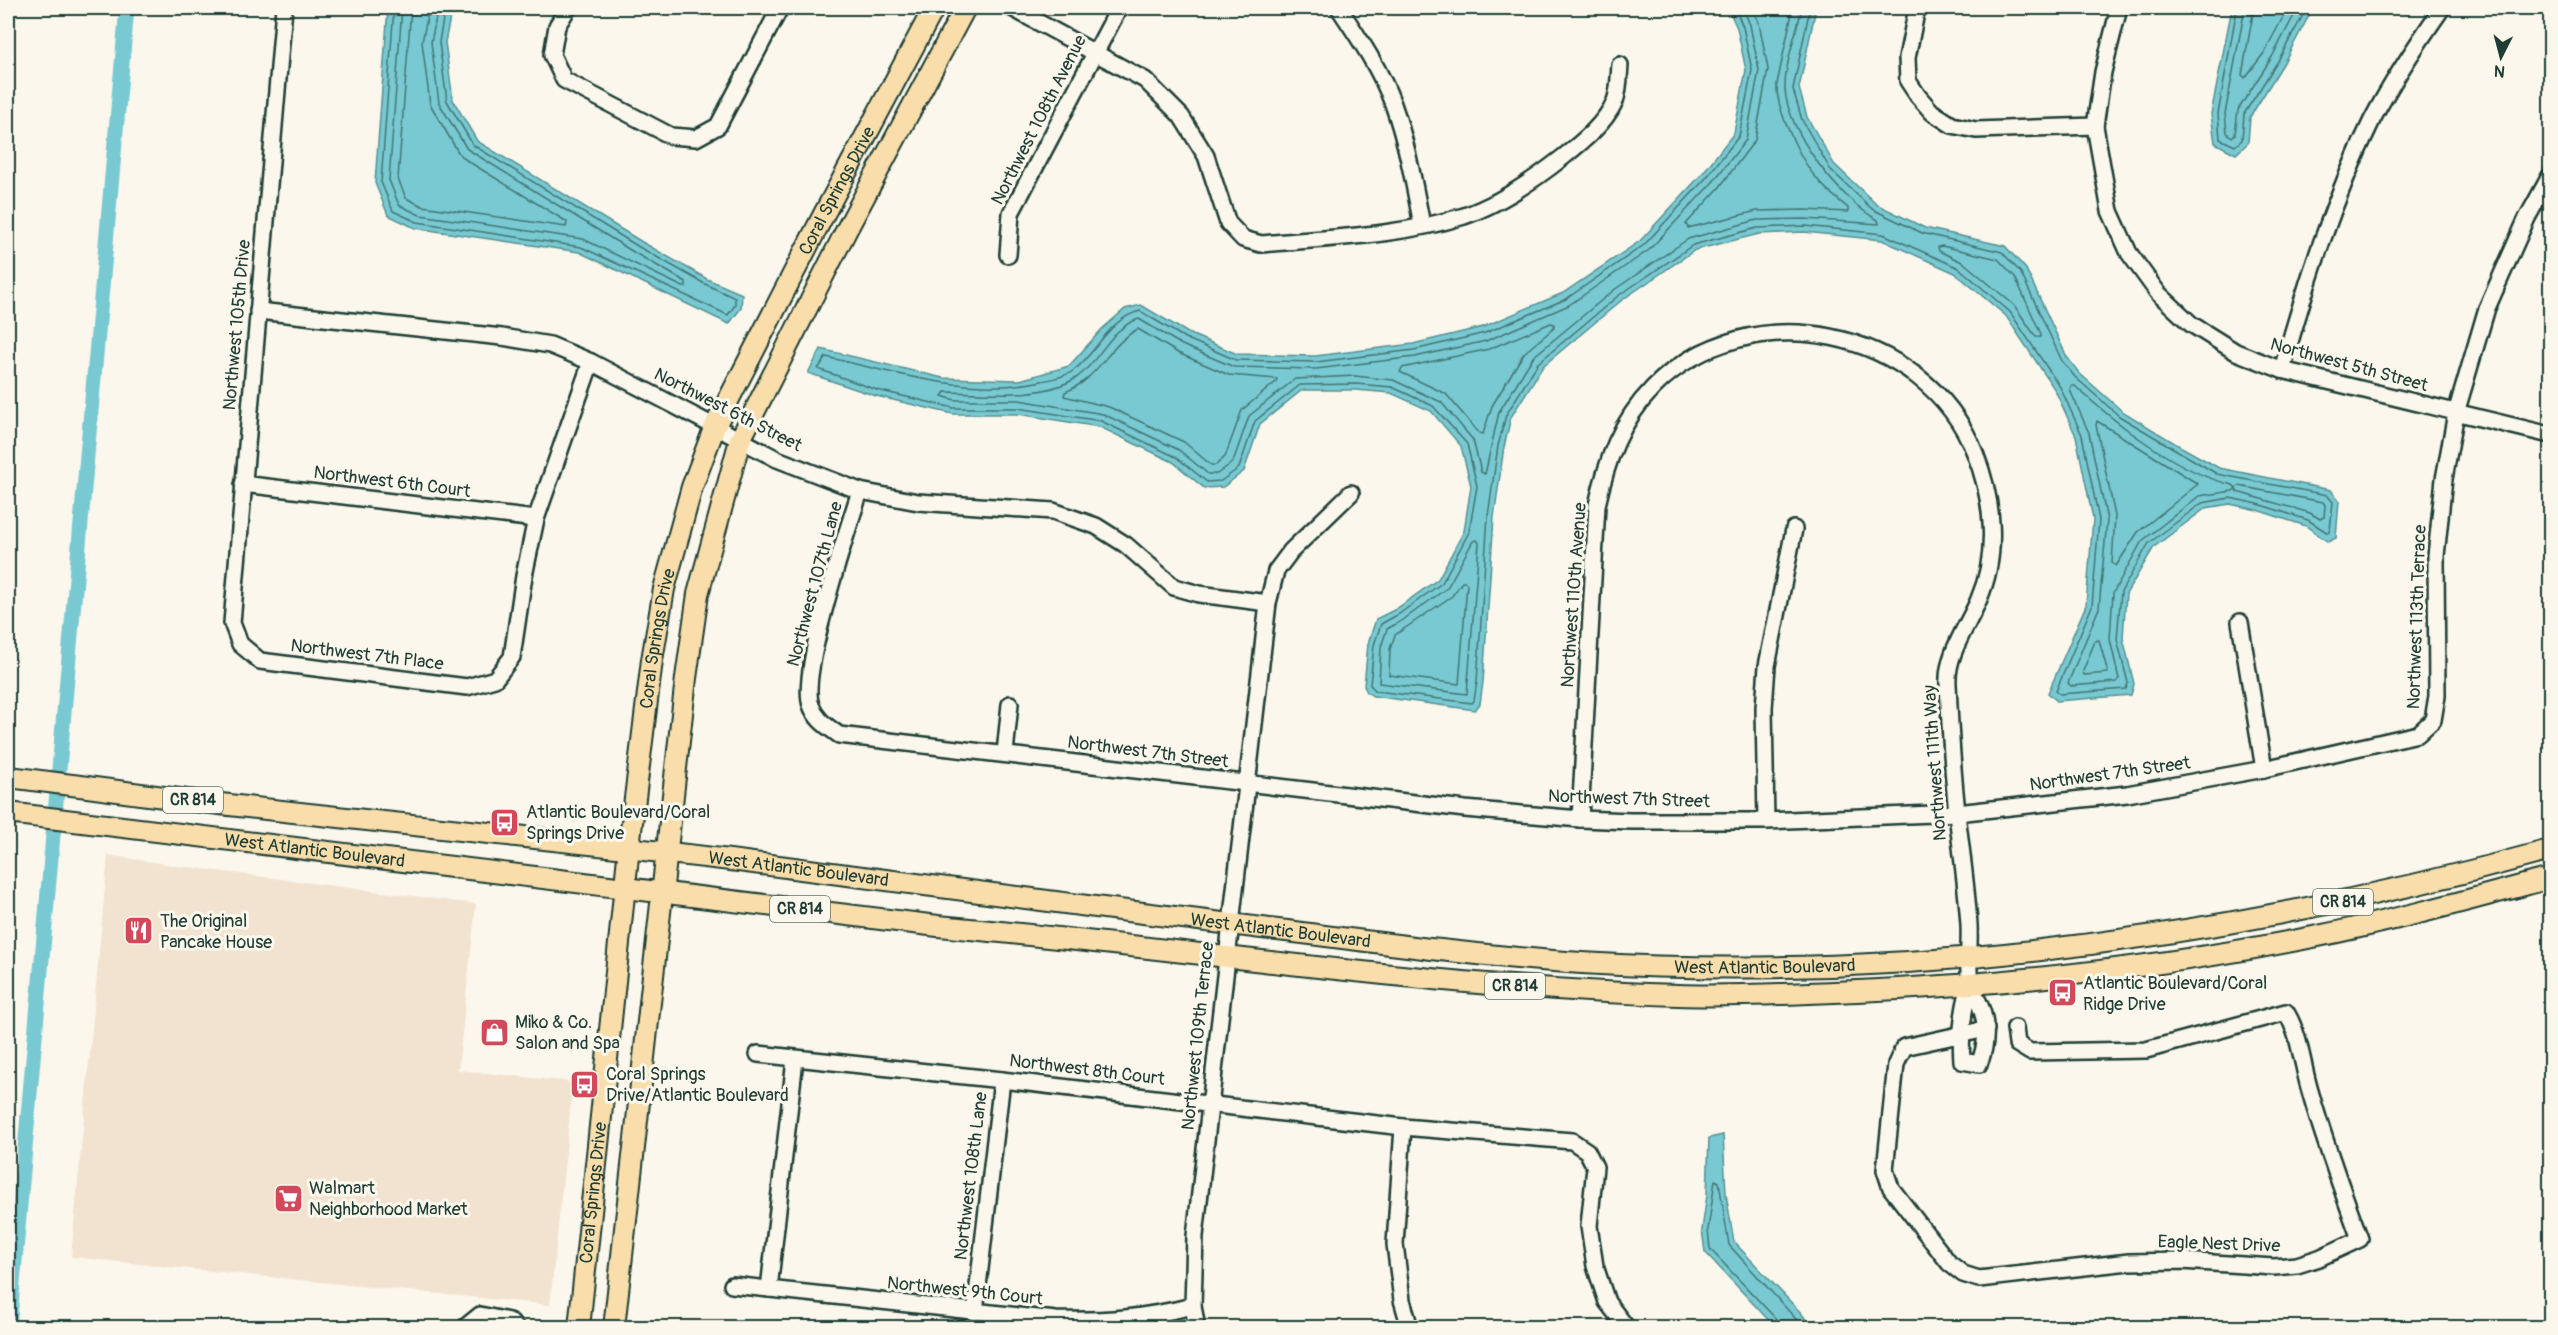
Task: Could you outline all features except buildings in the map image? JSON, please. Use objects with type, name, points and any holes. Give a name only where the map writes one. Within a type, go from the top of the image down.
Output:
[{"type":"main road","name":"Coral Springs Drive","points":[[579,1328],[628,847],[652,660],[664,589],[692,487],[715,426],[824,214],[934,8]]},
{"type":"main road","name":"Coral Springs Drive","points":[[614,1328],[666,851],[698,594],[740,440],[847,229],[965,8]]},
{"type":"main road","name":"West Atlantic Boulevard","points":[[8,777],[223,804],[666,851],[1431,949],[1581,963],[1773,966],[1968,959],[2133,940],[2324,907],[2550,850]]},
{"type":"main road","name":"West Atlantic Boulevard","points":[[16,814],[938,926],[1472,982],[1682,995],[1804,993],[1970,986],[2124,968],[2311,938],[2433,910],[2550,878]]},
{"type":"street","name":"Northwest 105th Drive","points":[[240,644],[232,623],[284,8]]},
{"type":"street","points":[[567,8],[557,26],[552,56],[564,80],[671,136],[696,138],[718,126],[780,8]]},
{"type":"street","points":[[1012,8],[1145,80],[1180,116],[1206,156],[1228,222],[1243,239],[1261,244],[1385,232],[1422,225],[1465,215],[1508,195],[1572,150],[1606,116],[1616,100],[1620,65]]},
{"type":"street","name":"Northwest 108th Avenue","points":[[1008,255],[1011,213],[1119,8]]},
{"type":"street","points":[[1339,8],[1367,50],[1393,103],[1407,151],[1422,225]]},
{"type":"street","points":[[1917,8],[1907,58],[1908,81],[1932,112],[1952,125],[1976,130],[2095,126]]},
{"type":"street","name":"Northwest 5th Street","points":[[2118,8],[2103,72],[2095,126],[2110,211],[2130,253],[2158,293],[2191,324],[2236,352],[2282,370],[2550,435]]},
{"type":"street","points":[[2282,370],[2302,297],[2335,203],[2373,119],[2442,8]]},
{"type":"street","name":"Northwest 113th Terrace","points":[[2433,720],[2437,696],[2436,556],[2444,479],[2456,413],[2487,308],[2527,218],[2550,176]]},
{"type":"street","name":"Northwest 6th Street","points":[[258,311],[502,337],[550,345],[591,362],[777,459],[860,491],[946,505],[1053,511],[1096,526],[1106,532],[1126,545],[1174,587],[1199,594],[1268,603]]},
{"type":"street","name":"Northwest 110th Avenue","points":[[1580,819],[1598,505],[1606,464],[1624,426],[1653,388],[1683,364],[1723,344],[1767,334],[1810,333],[1850,340],[1887,357],[1923,380],[1950,410]]},
{"type":"street","points":[[536,519],[591,362]]},
{"type":"street","name":"Northwest 111th Way","points":[[1950,410],[1975,452],[1986,491],[1992,527],[1990,565],[1980,598],[1956,644],[1947,679],[1957,813],[1969,925],[1970,986]]},
{"type":"street","name":"Northwest 6th Court","points":[[243,484],[536,519]]},
{"type":"street","name":"Northwest 107th Lane","points":[[820,721],[810,704],[809,681],[838,560],[860,491]]},
{"type":"street","name":"Northwest 109th Terrace","points":[[1197,1328],[1193,1306],[1195,1236],[1268,603],[1276,571],[1291,550],[1351,493]]},
{"type":"street","name":"Northwest 7th Place","points":[[240,644],[260,661],[467,687],[495,679],[512,657],[524,576],[536,519]]},
{"type":"street","points":[[1766,821],[1764,708],[1767,666],[1794,529]]},
{"type":"street","points":[[2240,622],[2264,769]]},
{"type":"street","points":[[1005,753],[1010,704]]},
{"type":"street","name":"Northwest 7th Street","points":[[820,721],[839,735],[1465,809],[1580,819],[1766,821],[1957,813],[2127,794],[2264,769],[2418,734],[2433,720]]},
{"type":"street","points":[[1970,986],[1980,1006],[1986,1029],[1984,1051],[1979,1064],[1962,1061],[1960,1034],[1963,1008],[1970,986]]},
{"type":"street","name":"Eagle Nest Drive","points":[[1986,1029],[1904,1047],[1896,1064],[1885,1170],[1891,1188],[1949,1263],[1963,1274],[1979,1279],[2150,1261],[2274,1267],[2297,1265],[2319,1258],[2360,1239],[2327,1147],[2309,1088],[2294,1025],[2286,1012],[2145,1050],[2030,1052],[2017,1044],[2015,1028]]},
{"type":"street","name":"Northwest 8th Court","points":[[758,1054],[1403,1127],[1572,1141],[1587,1151],[1595,1167],[1589,1226],[1595,1266],[1606,1302],[1627,1328]]},
{"type":"street","points":[[770,1289],[795,1059]]},
{"type":"street","name":"Northwest 108th Lane","points":[[975,1312],[1002,1080]]},
{"type":"street","points":[[1403,1127],[1395,1244],[1402,1300],[1410,1328]]},
{"type":"street","name":"Northwest 9th Court","points":[[732,1285],[1056,1320],[1104,1321],[1151,1317],[1193,1306]]},
{"type":"street","points":[[464,1328],[480,1315],[496,1316],[509,1321],[516,1328]]},
{"type":"shaded area","points":[[108,855],[476,904],[458,1070],[573,1082],[550,1305],[71,1257]]},
{"type":"water","points":[[388,8],[452,8],[445,42],[453,100],[477,141],[642,242],[707,279],[742,294],[741,308],[729,324],[579,252],[415,228],[388,215],[375,183]]},
{"type":"water","points":[[1728,8],[1816,8],[1799,88],[1807,117],[1834,164],[1876,204],[1925,228],[2005,246],[2026,269],[2067,357],[2079,373],[2122,411],[2219,468],[2331,490],[2339,501],[2336,538],[2328,542],[2306,526],[2257,510],[2230,504],[2206,508],[2154,547],[2126,594],[2123,638],[2134,684],[2131,695],[2057,701],[2048,693],[2086,605],[2093,519],[2076,436],[2055,390],[2006,316],[1955,273],[1882,240],[1804,232],[1759,234],[1695,250],[1622,300],[1543,366],[1511,417],[1504,447],[1494,517],[1483,682],[1480,704],[1475,710],[1373,696],[1364,686],[1368,644],[1376,619],[1396,609],[1438,579],[1464,531],[1471,486],[1461,446],[1431,411],[1391,393],[1356,390],[1302,390],[1260,424],[1244,471],[1223,487],[1204,488],[1173,462],[1100,427],[1018,414],[953,414],[876,396],[808,373],[821,349],[943,378],[1020,380],[1069,366],[1102,329],[1125,309],[1141,305],[1188,333],[1237,354],[1315,356],[1413,344],[1483,327],[1563,293],[1640,241],[1702,174],[1734,133],[1746,70],[1737,28]]},
{"type":"water","points":[[2232,8],[2313,8],[2283,64],[2250,117],[2248,143],[2236,154],[2215,143],[2211,114]]},
{"type":"water","points":[[1723,1135],[1726,1194],[1734,1242],[1802,1314],[1811,1327],[1775,1327],[1705,1252],[1702,1230],[1707,1195],[1709,1138]]},
{"type":"waterway","points":[[9,1328],[127,8]]},
{"type":"place","name":"Atlantic Boulevard/Coral Springs Drive","points":[[505,822]]},
{"type":"place","name":"The Original Pancake House","points":[[139,931]]},
{"type":"place","name":"Atlantic Boulevard/Coral Ridge Drive","points":[[2062,993]]},
{"type":"place","name":"Miko & Co. Salon and Spa","points":[[494,1032]]},
{"type":"place","name":"Coral Springs Drive/Atlantic Boulevard","points":[[585,1084]]},
{"type":"place","name":"Walmart Neighborhood Market","points":[[288,1198]]}]
